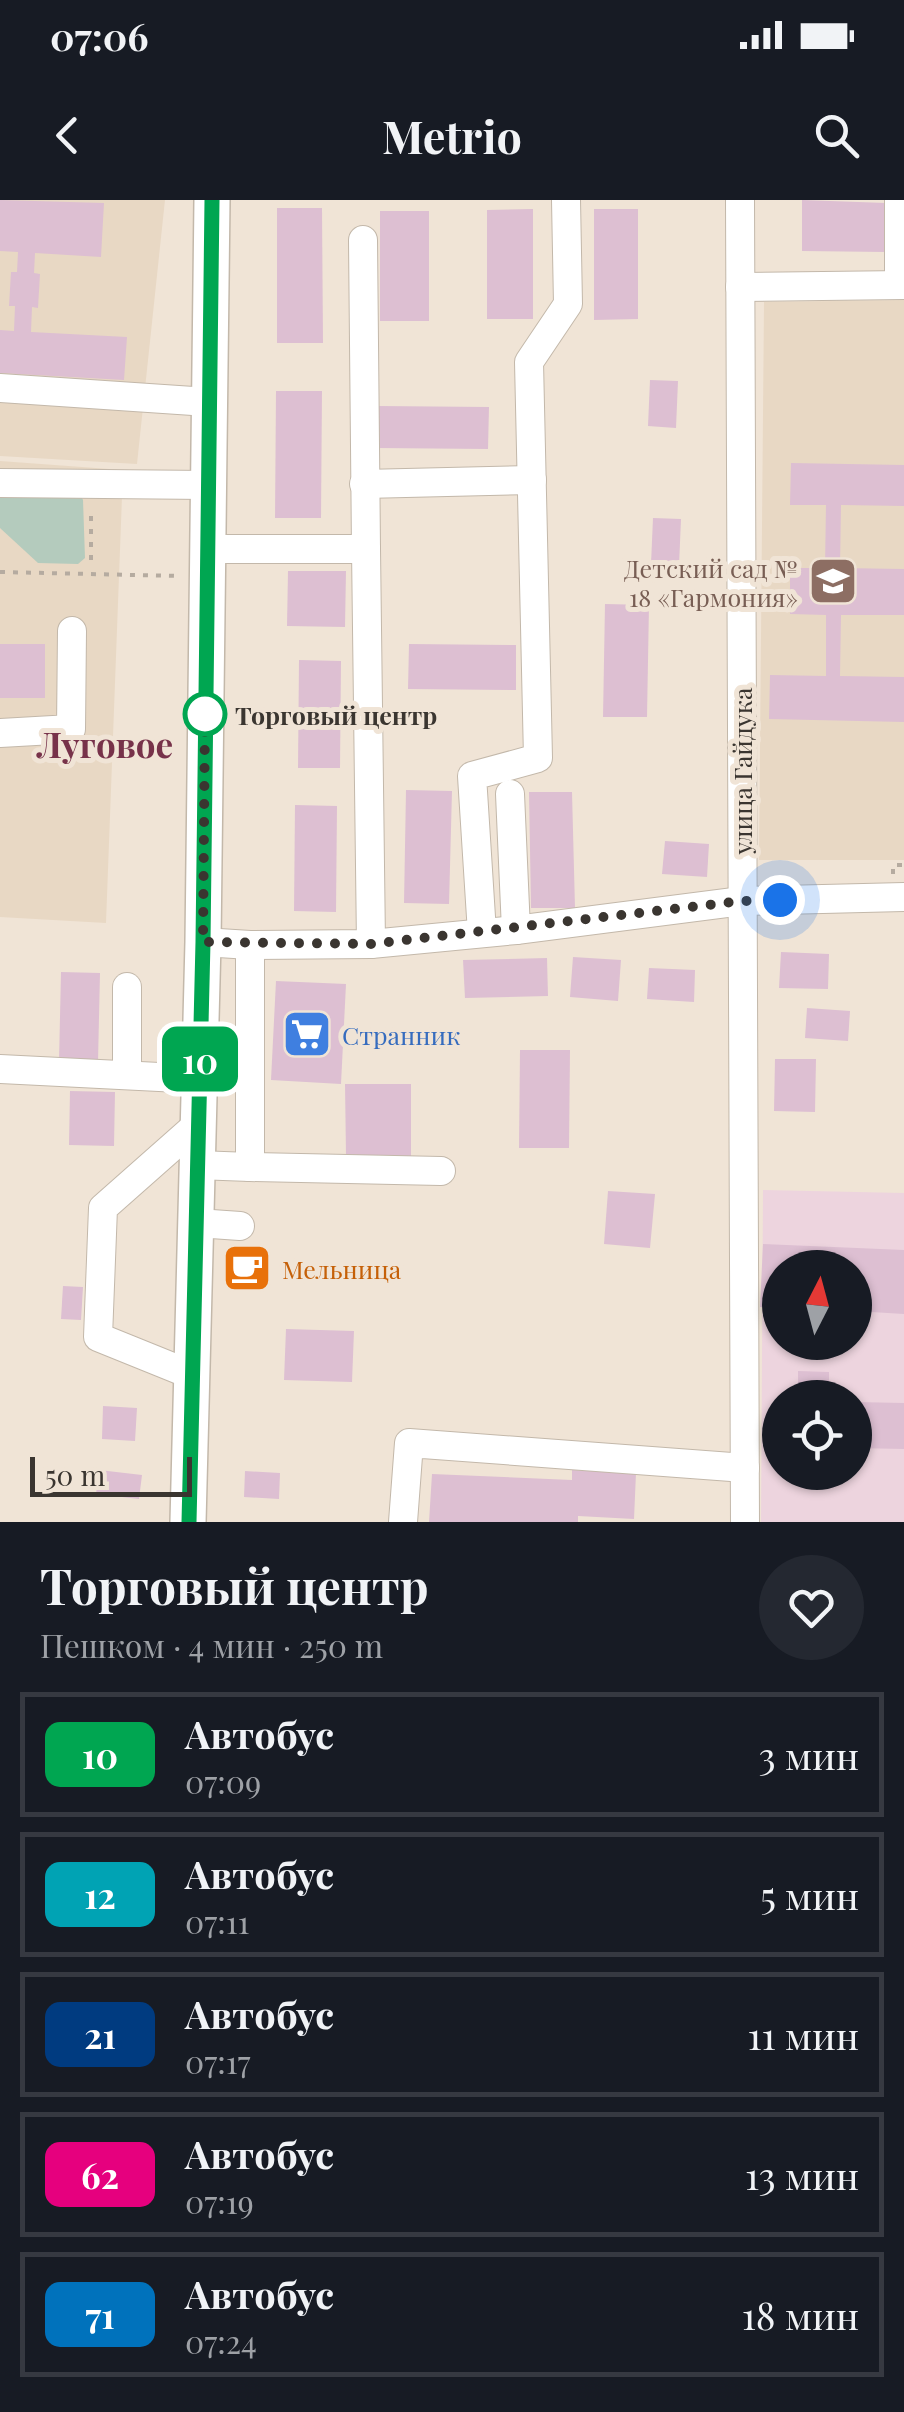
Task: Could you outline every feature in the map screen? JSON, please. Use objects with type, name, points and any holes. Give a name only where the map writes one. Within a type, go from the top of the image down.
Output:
[{"type":"main road","points":[[188,1522],[203,942],[212,200]]},
{"type":"street","points":[[482,933],[472,776],[538,758],[529,362],[568,304],[566,200]]},
{"type":"street","name":"улица Гайдука","points":[[740,200],[745,1522]]},
{"type":"street","points":[[740,286],[902,285],[899,200]]},
{"type":"street","points":[[363,240],[371,944]]},
{"type":"street","points":[[0,388],[208,402]]},
{"type":"street","points":[[364,484],[532,480]]},
{"type":"street","points":[[0,482],[207,485]]},
{"type":"street","points":[[206,564],[366,550]]},
{"type":"street","points":[[0,733],[70,729],[72,632]]},
{"type":"street","points":[[510,794],[516,930]]},
{"type":"street","points":[[203,942],[371,944],[742,901],[904,896]]},
{"type":"street","points":[[250,945],[250,1167]]},
{"type":"street","points":[[126,987],[127,1075]]},
{"type":"street","points":[[0,1069],[199,1079]]},
{"type":"street","points":[[192,1375],[98,1337],[103,1208],[198,1124]]},
{"type":"street","points":[[197,1164],[440,1172]]},
{"type":"street","points":[[197,1223],[240,1226]]},
{"type":"street","points":[[404,1522],[409,1443],[745,1468]]},
{"type":"path","points":[[90,560],[91,484]]},
{"type":"path","points":[[0,572],[206,564]]},
{"type":"shaded area","points":[[0,200],[165,200],[137,464],[0,456]]},
{"type":"shaded area","name":"Детский сад № 18 «Гармония»","points":[[904,300],[904,860],[759,860],[764,302]]},
{"type":"shaded area","points":[[0,461],[123,470],[106,923],[0,917]]},
{"type":"shaded area","points":[[763,1190],[904,1193],[904,1522],[761,1522],[762,1356],[762,1360],[872,1360],[872,1250],[763,1250]]},
{"type":"green space","points":[[0,490],[80,494],[85,558],[78,564],[38,563],[0,528]]},
{"type":"building","points":[[0,200],[104,203],[101,257],[35,253],[34,273],[40,274],[38,308],[32,307],[31,332],[127,337],[124,380],[0,373],[0,330],[14,331],[15,306],[9,306],[11,272],[17,272],[18,252],[0,251]]},
{"type":"building","points":[[802,200],[886,203],[885,252],[802,251]]},
{"type":"building","points":[[277,208],[322,208],[323,343],[277,343]]},
{"type":"building","points":[[533,209],[533,319],[487,319],[487,210]]},
{"type":"building","points":[[594,209],[638,209],[638,319],[594,320]]},
{"type":"building","points":[[380,211],[429,211],[429,321],[380,321]]},
{"type":"building","points":[[650,380],[678,381],[676,428],[648,426]]},
{"type":"building","points":[[276,391],[322,391],[321,518],[275,518]]},
{"type":"building","points":[[378,406],[489,407],[488,449],[377,448]]},
{"type":"building","points":[[791,463],[904,465],[904,506],[841,505],[840,568],[904,569],[904,615],[841,615],[840,676],[904,677],[904,722],[769,719],[770,675],[826,676],[826,615],[790,614],[790,568],[825,568],[826,505],[790,505]]},
{"type":"building","points":[[653,518],[681,519],[679,566],[651,564]]},
{"type":"building","points":[[288,571],[346,571],[345,627],[287,626]]},
{"type":"building","points":[[605,604],[649,605],[647,717],[603,717]]},
{"type":"building","points":[[0,644],[45,644],[45,698],[0,698]]},
{"type":"building","points":[[409,644],[516,645],[516,690],[408,689]]},
{"type":"building","points":[[299,660],[341,661],[340,768],[298,768]]},
{"type":"building","points":[[406,790],[452,791],[449,904],[404,903]]},
{"type":"building","points":[[529,792],[572,792],[575,908],[531,908]]},
{"type":"building","points":[[295,805],[337,806],[336,912],[294,911]]},
{"type":"building","points":[[665,841],[709,844],[707,877],[662,874]]},
{"type":"building","points":[[781,952],[829,954],[828,989],[779,988]]},
{"type":"building","points":[[573,957],[621,960],[618,1001],[570,997]]},
{"type":"building","points":[[547,958],[548,996],[465,998],[463,960]]},
{"type":"building","points":[[649,968],[695,970],[694,1002],[647,999]]},
{"type":"building","points":[[61,972],[100,973],[98,1062],[59,1062]]},
{"type":"building","points":[[276,981],[346,984],[341,1084],[271,1080]]},
{"type":"building","points":[[807,1008],[850,1011],[848,1041],[805,1038]]},
{"type":"building","points":[[520,1050],[570,1050],[569,1148],[519,1148]]},
{"type":"building","points":[[775,1059],[816,1059],[815,1112],[774,1111]]},
{"type":"building","points":[[345,1084],[411,1084],[411,1156],[346,1156]]},
{"type":"building","points":[[70,1091],[115,1092],[114,1146],[69,1145]]},
{"type":"building","points":[[608,1191],[655,1194],[650,1248],[604,1244]]},
{"type":"building","points":[[763,1244],[904,1250],[904,1314],[872,1312],[872,1250],[763,1250]]},
{"type":"building","points":[[239,1249],[263,1250],[263,1285],[236,1283]]},
{"type":"building","points":[[63,1286],[83,1287],[81,1320],[61,1319]]},
{"type":"building","points":[[286,1329],[354,1331],[352,1382],[284,1380]]},
{"type":"building","points":[[798,1371],[829,1372],[829,1380],[798,1380]]},
{"type":"building","points":[[872,1402],[904,1403],[904,1449],[872,1448]]},
{"type":"building","points":[[103,1406],[137,1408],[135,1441],[102,1439]]},
{"type":"building","points":[[99,1470],[142,1475],[139,1499],[96,1494]]},
{"type":"building","points":[[572,1470],[636,1473],[634,1519],[578,1516],[578,1522],[429,1522],[432,1474],[572,1480]]},
{"type":"building","points":[[245,1471],[280,1473],[279,1499],[244,1497]]},
{"type":"bus line","name":"10","points":[[189,1522],[203,942],[212,200]]},
{"type":"place","name":"Детский сад № 18 «Гармония»","points":[[833,581]]},
{"type":"place","name":"Торговый центр","points":[[205,714]]},
{"type":"place","name":"Странник","points":[[307,1034]]},
{"type":"place","name":"Мельница","points":[[247,1268]]},
{"type":"district","name":"Луговое","points":[[105,743]]},
{"type":"route","points":[[205,714],[203,942],[371,944],[742,901],[780,900]]}]
